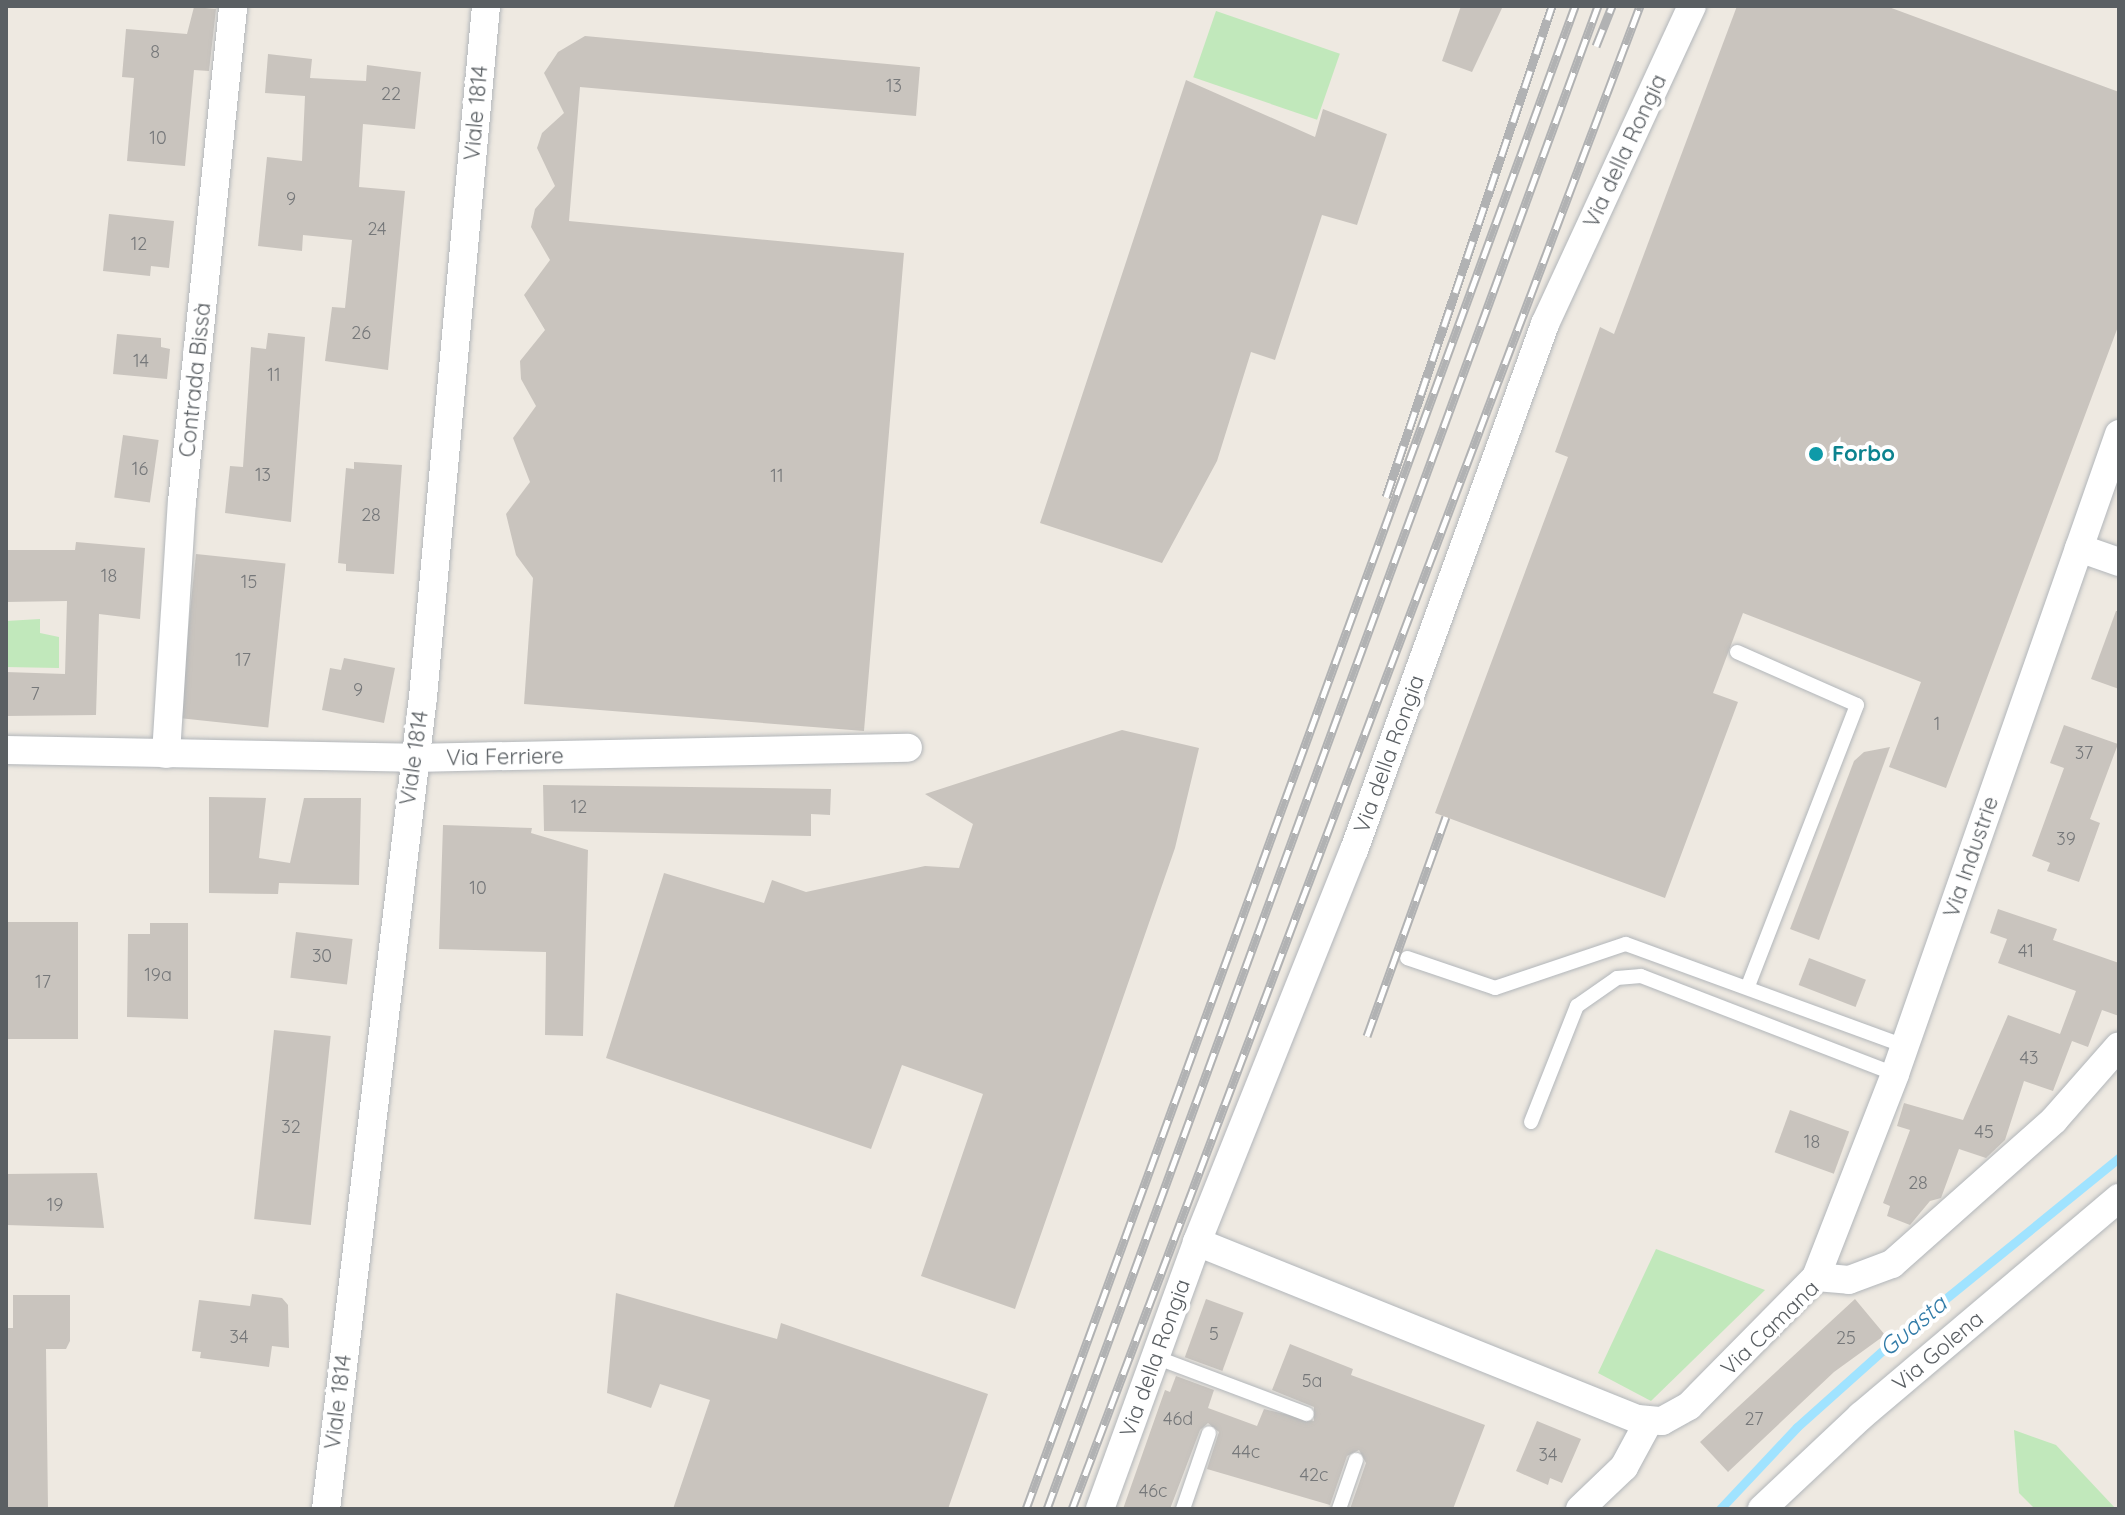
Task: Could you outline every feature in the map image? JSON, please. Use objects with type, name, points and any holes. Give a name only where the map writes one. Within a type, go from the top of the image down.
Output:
[{"type":"street","name":"Contrada Bissà","points":[[166,754],[182,502],[233,6]]},
{"type":"street","name":"Viale 1814","points":[[326,1509],[413,758],[486,6]]},
{"type":"street","name":"Via della Rongia","points":[[1100,1509],[1197,1242],[1354,850],[1545,324],[1692,6]]},
{"type":"street","name":"Via Industrie","points":[[1816,1277],[1895,1074],[2119,434]]},
{"type":"street","points":[[2079,548],[2119,562]]},
{"type":"street","name":"Via Ferriere","points":[[6,750],[413,758],[908,748]]},
{"type":"street","name":"Via Camana","points":[[1649,1421],[1689,1406],[1816,1277],[1864,1277],[1892,1264],[2054,1120],[2119,1046]]},
{"type":"street","name":"Via Golena","points":[[1762,1509],[1861,1416],[2119,1198]]},
{"type":"street","points":[[1197,1242],[1498,1367],[1649,1421],[1624,1467],[1580,1509]]},
{"type":"lane","points":[[1737,652],[1857,705],[1748,986]]},
{"type":"lane","points":[[1407,958],[1495,988],[1626,944],[1748,986],[1905,1046]]},
{"type":"lane","points":[[1531,1122],[1577,1006],[1617,978],[1641,976],[1895,1074]]},
{"type":"lane","points":[[1155,1357],[1307,1414]]},
{"type":"lane","points":[[1183,1509],[1209,1433]]},
{"type":"lane","points":[[1339,1509],[1356,1460]]},
{"type":"green space","points":[[1216,11],[1340,54],[1317,120],[1193,77]]},
{"type":"green space","points":[[40,619],[40,633],[59,637],[59,668],[6,667],[6,621]]},
{"type":"green space","points":[[1656,1249],[1765,1290],[1651,1401],[1598,1373]]},
{"type":"green space","points":[[2014,1430],[2056,1445],[2116,1509],[2035,1509],[2019,1493]]},
{"type":"building","points":[[1461,6],[1503,6],[1472,72],[1442,61]]},
{"type":"building","name":"Forbo","points":[[1737,6],[1886,6],[2119,92],[2119,324],[1946,788],[1889,767],[1921,682],[1743,613],[1713,693],[1738,702],[1665,898],[1435,813],[1568,457],[1555,452],[1600,327],[1614,334]]},
{"type":"building","points":[[194,7],[216,9],[209,71],[194,70],[185,166],[127,161],[134,78],[122,77],[126,29],[187,34]]},
{"type":"building","points":[[585,36],[920,67],[916,116],[580,87],[569,221],[904,253],[864,731],[524,704],[533,578],[516,555],[506,514],[530,482],[513,438],[536,406],[521,379],[520,361],[545,330],[524,295],[550,260],[531,227],[535,209],[555,186],[537,148],[542,133],[564,113],[544,73],[558,52]]},
{"type":"building","points":[[268,54],[312,59],[310,78],[366,81],[367,65],[421,72],[415,129],[363,124],[359,187],[405,191],[388,370],[325,361],[332,307],[345,308],[352,240],[303,235],[302,251],[258,246],[267,157],[302,161],[305,96],[265,93]]},
{"type":"building","points":[[1186,80],[1315,137],[1323,109],[1387,134],[1357,225],[1322,215],[1275,360],[1251,352],[1217,461],[1162,563],[1040,523]]},
{"type":"building","points":[[109,214],[174,221],[169,268],[151,266],[150,276],[103,271]]},
{"type":"building","points":[[268,333],[305,337],[291,522],[225,513],[230,466],[243,467],[251,347],[266,349]]},
{"type":"building","points":[[117,334],[161,338],[161,347],[170,349],[167,379],[113,374]]},
{"type":"building","points":[[123,435],[159,440],[150,502],[114,497]]},
{"type":"building","points":[[354,462],[402,465],[394,574],[346,571],[346,564],[338,563],[346,468],[354,469]]},
{"type":"building","points":[[76,542],[145,548],[140,619],[99,614],[96,715],[6,716],[6,672],[65,674],[67,601],[6,602],[6,550],[75,550]]},
{"type":"building","points":[[196,554],[286,563],[268,728],[179,718]]},
{"type":"building","points":[[2116,611],[2119,611],[2119,689],[2091,679]]},
{"type":"building","points":[[344,658],[395,668],[384,723],[322,710],[330,668],[341,670]]},
{"type":"building","points":[[2064,725],[2118,744],[2090,819],[2100,823],[2079,882],[2047,871],[2050,863],[2032,856],[2064,768],[2050,763]]},
{"type":"building","points":[[1122,730],[1199,748],[1175,848],[1015,1309],[921,1276],[983,1094],[902,1065],[871,1149],[606,1058],[664,873],[764,903],[772,880],[806,892],[925,866],[959,868],[973,824],[925,794]]},
{"type":"building","points":[[1890,747],[1819,940],[1790,929],[1854,761],[1864,752]]},
{"type":"building","points":[[543,785],[831,789],[830,815],[811,814],[811,836],[544,831]]},
{"type":"building","points":[[209,797],[266,798],[259,858],[290,863],[304,798],[361,798],[359,885],[279,883],[278,894],[209,893]]},
{"type":"building","points":[[443,825],[532,828],[531,833],[588,850],[583,1036],[545,1035],[546,952],[439,949]]},
{"type":"building","points":[[1998,909],[2057,929],[2053,940],[2119,963],[2119,1016],[2102,1010],[2088,1047],[2072,1041],[2053,1091],[2024,1081],[2005,1140],[1986,1158],[1959,1149],[1941,1198],[1930,1201],[1910,1225],[1887,1216],[1890,1206],[1883,1203],[1910,1130],[1897,1126],[1904,1103],[1963,1120],[2008,1015],[2060,1034],[2076,991],[1998,963],[2007,939],[1990,933]]},
{"type":"building","points":[[8,922],[78,922],[78,1039],[8,1039]]},
{"type":"building","points":[[150,923],[188,923],[188,1019],[127,1017],[128,934],[150,934]]},
{"type":"building","points":[[296,932],[353,939],[347,985],[290,978]]},
{"type":"building","points":[[1809,958],[1866,980],[1856,1007],[1799,985]]},
{"type":"building","points":[[274,1030],[331,1036],[311,1225],[254,1219]]},
{"type":"building","points":[[1790,1110],[1849,1132],[1834,1174],[1775,1152]]},
{"type":"building","points":[[97,1173],[104,1228],[6,1225],[6,1174]]},
{"type":"building","points":[[616,1293],[777,1339],[781,1323],[988,1394],[948,1509],[673,1509],[710,1400],[660,1384],[651,1408],[607,1393]]},
{"type":"building","points":[[252,1294],[282,1298],[288,1305],[289,1348],[272,1346],[269,1367],[200,1358],[201,1352],[192,1351],[199,1300],[250,1306]]},
{"type":"building","points":[[13,1295],[70,1295],[70,1341],[66,1349],[46,1349],[48,1509],[6,1509],[6,1328],[13,1328]]},
{"type":"building","points":[[1206,1299],[1244,1313],[1222,1371],[1185,1357]]},
{"type":"building","points":[[1855,1299],[1885,1335],[1834,1372],[1728,1472],[1700,1442]]},
{"type":"building","points":[[1290,1344],[1353,1369],[1351,1375],[1485,1425],[1453,1509],[1350,1509],[1366,1463],[1359,1450],[1347,1456],[1330,1505],[1207,1469],[1219,1432],[1208,1423],[1200,1430],[1170,1509],[1123,1509],[1165,1390],[1170,1392],[1176,1376],[1214,1390],[1208,1408],[1257,1426],[1264,1409],[1314,1421],[1314,1407],[1272,1390]]},
{"type":"building","points":[[1537,1421],[1581,1439],[1562,1483],[1550,1478],[1548,1485],[1516,1471]]},
{"type":"waterway","name":"Guasta","points":[[1720,1509],[1797,1427],[1891,1343],[2119,1158]]},
{"type":"railway","points":[[1386,497],[1552,6]]},
{"type":"railway","points":[[1026,1509],[1575,6]]},
{"type":"railway","points":[[1047,1509],[1598,6]]},
{"type":"railway","points":[[1596,46],[1612,6]]},
{"type":"railway","points":[[1072,1509],[1640,6]]},
{"type":"railway","points":[[1367,1036],[1446,817]]},
{"type":"place","name":"Forbo","points":[[1816,454]]}]
